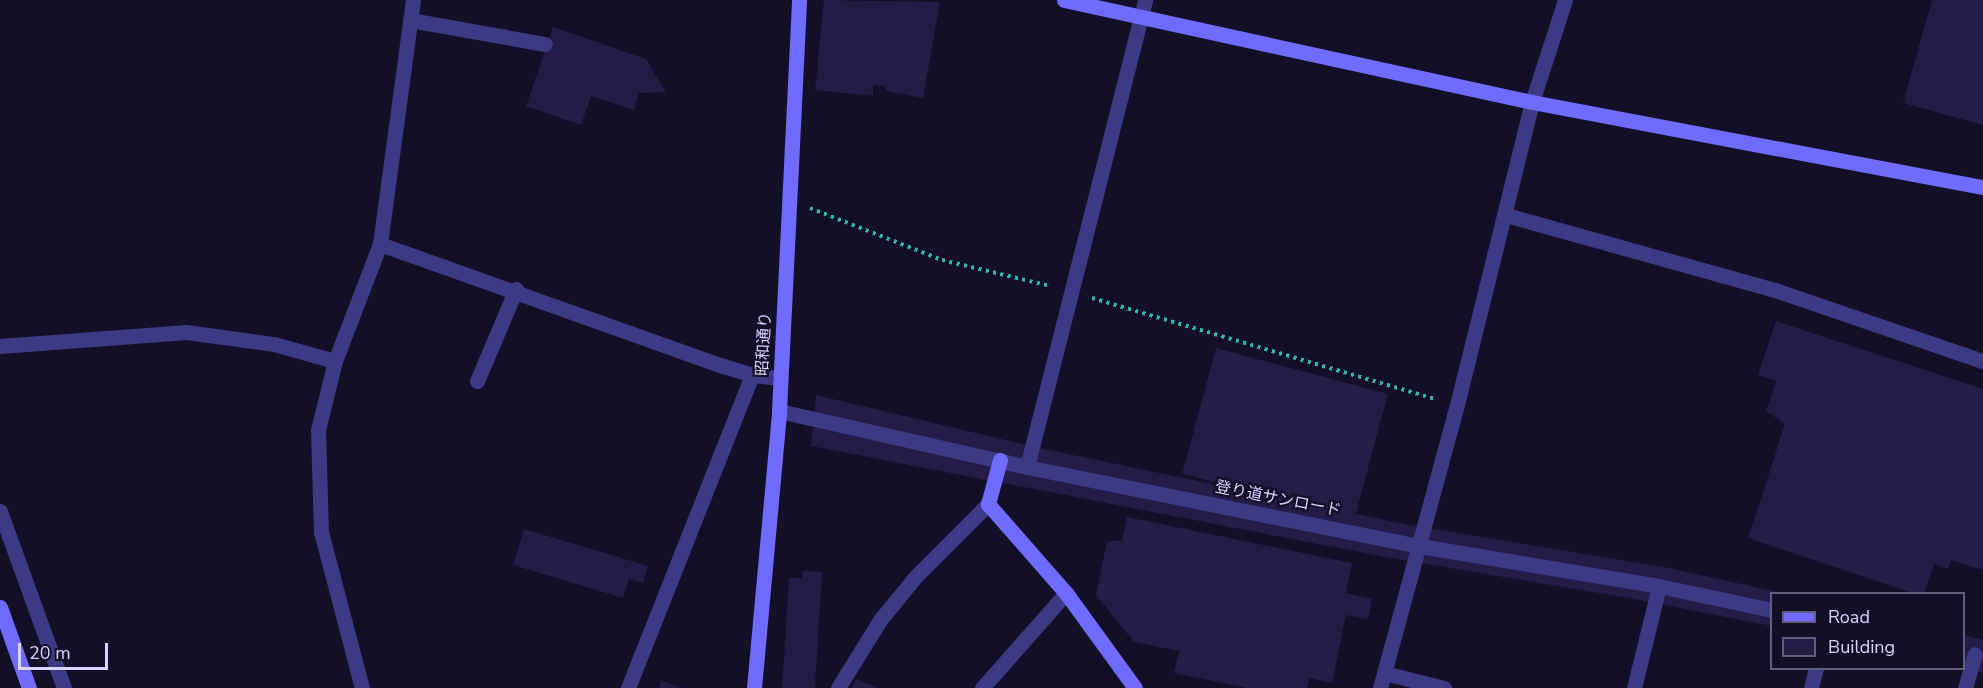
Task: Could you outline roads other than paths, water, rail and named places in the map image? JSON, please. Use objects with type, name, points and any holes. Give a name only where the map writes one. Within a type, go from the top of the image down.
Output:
[{"type":"street","points":[[362,688],[321,532],[318,430],[335,361],[380,244],[413,0]]},
{"type":"street","name":"昭和通り","points":[[754,688],[779,411],[799,0]]},
{"type":"street","points":[[1064,0],[1532,102],[1983,187]]},
{"type":"street","points":[[1027,467],[1144,0]]},
{"type":"street","points":[[1444,688],[1382,681],[1457,405],[1506,215],[1532,102],[1565,0]]},
{"type":"street","points":[[410,20],[545,44]]},
{"type":"street","points":[[1506,215],[1778,291],[1983,361]]},
{"type":"street","points":[[380,244],[516,289],[752,375],[780,378]]},
{"type":"street","points":[[477,381],[516,289]]},
{"type":"street","points":[[0,346],[186,332],[274,344],[335,361]]},
{"type":"street","points":[[628,688],[752,375]]},
{"type":"street","name":"登り道サンロード","points":[[779,411],[1027,467],[1420,546],[1659,586],[1770,610]]},
{"type":"street","points":[[838,688],[880,620],[916,576],[988,504],[1000,460]]},
{"type":"street","points":[[988,504],[1066,593],[1135,688]]},
{"type":"street","points":[[0,511],[64,688]]},
{"type":"street","points":[[1634,688],[1659,586]]},
{"type":"street","points":[[982,688],[1066,593]]},
{"type":"street","points":[[0,607],[29,688]]},
{"type":"street","points":[[1965,688],[1974,654]]},
{"type":"street","points":[[1811,688],[1816,670]]}]
